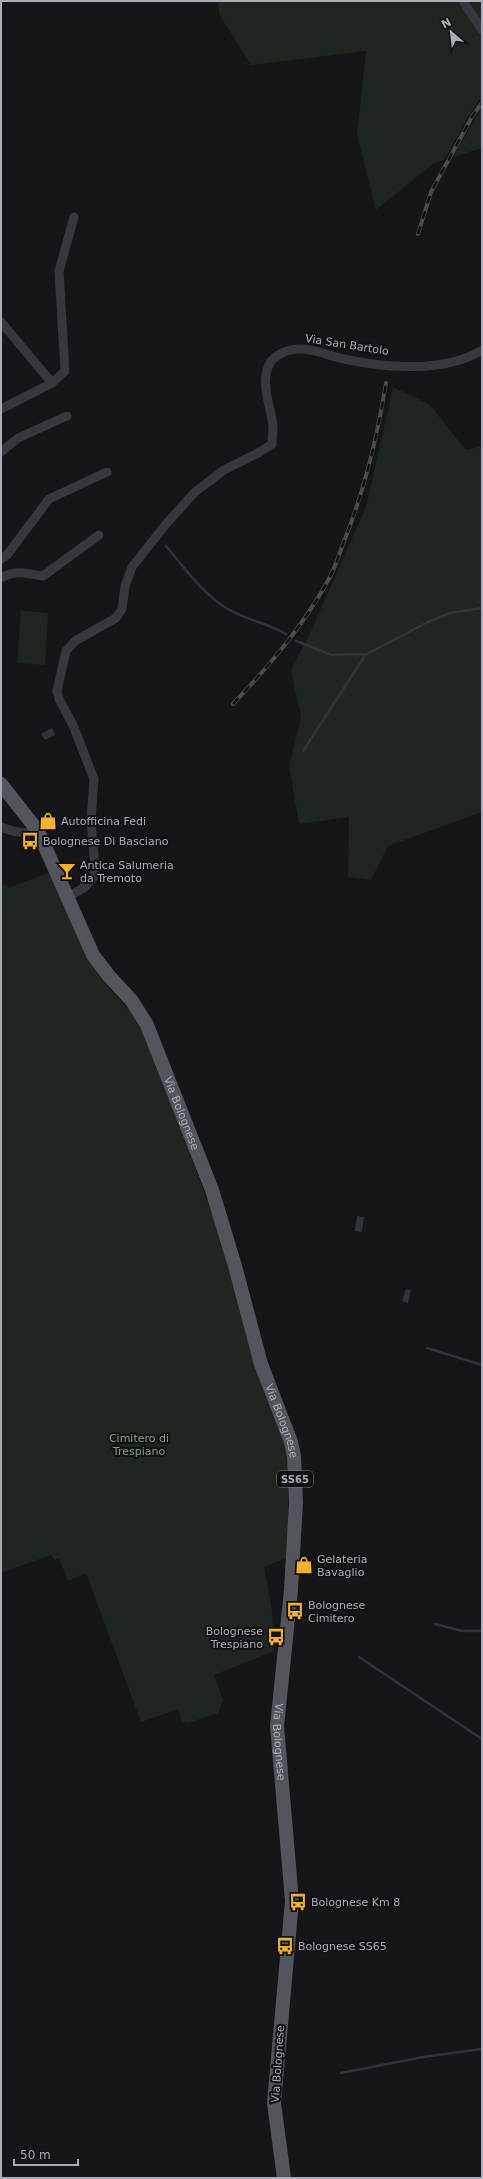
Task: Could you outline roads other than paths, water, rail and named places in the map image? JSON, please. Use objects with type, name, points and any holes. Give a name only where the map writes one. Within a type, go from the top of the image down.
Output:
[{"type":"main road","name":"Via Bolognese","points":[[1,784],[38,831],[93,955],[109,976],[132,1000],[147,1025],[212,1190],[235,1266],[261,1364],[291,1442],[294,1456],[296,1502],[291,1590],[277,1726],[292,1901],[274,2103],[284,2178]]},
{"type":"street","points":[[463,1],[482,30]]},
{"type":"street","points":[[1,408],[52,383],[65,371],[59,271],[74,216]]},
{"type":"street","points":[[1,322],[52,383]]},
{"type":"street","name":"Via San Bartolo","points":[[68,897],[85,887],[93,878],[95,867],[91,821],[94,779],[73,725],[59,699],[57,691],[60,670],[66,650],[75,641],[116,618],[122,609],[125,586],[132,567],[166,524],[200,488],[224,470],[258,453],[272,444],[273,426],[265,380],[269,364],[282,352],[299,349],[321,352],[344,359],[422,366],[449,363],[482,350]]},
{"type":"street","points":[[1,452],[18,438],[67,416]]},
{"type":"street","points":[[1,559],[7,555],[49,499],[107,472]]},
{"type":"street","points":[[1,578],[26,572],[43,576],[99,536]]},
{"type":"street","points":[[1,827],[15,832],[32,834],[38,831]]},
{"type":"waterway","points":[[166,546],[194,579],[217,602],[233,612],[286,634]]},
{"type":"waterway","points":[[296,641],[332,655],[367,654],[428,622],[450,613],[482,608]]},
{"type":"waterway","points":[[303,751],[366,654]]},
{"type":"waterway","points":[[427,1348],[482,1365]]},
{"type":"waterway","points":[[435,1624],[463,1631],[482,1631]]},
{"type":"waterway","points":[[359,1657],[482,1739]]},
{"type":"waterway","points":[[341,2073],[423,2057],[482,2049]]},
{"type":"railway","points":[[418,234],[431,192],[473,115],[482,103]]},
{"type":"railway","points":[[233,704],[286,644],[309,612],[332,573],[351,524],[363,485],[374,445],[386,383]]},
{"type":"place","name":"Autofficina Fedi","points":[[48,821]]},
{"type":"place","name":"Bolognese Di Basciano","points":[[30,841]]},
{"type":"place","name":"Antica Salumeria da Tremoto","points":[[67,871]]},
{"type":"place","name":"Gelateria Bavaglio","points":[[304,1565]]},
{"type":"place","name":"Bolognese Cimitero","points":[[295,1611]]},
{"type":"place","name":"Bolognese Trespiano","points":[[276,1637]]},
{"type":"place","name":"Bolognese Km 8","points":[[298,1902]]},
{"type":"place","name":"Bolognese SS65","points":[[285,1946]]},
{"type":"park label","name":"Cimitero di Trespiano","points":[[139,1444]]}]
